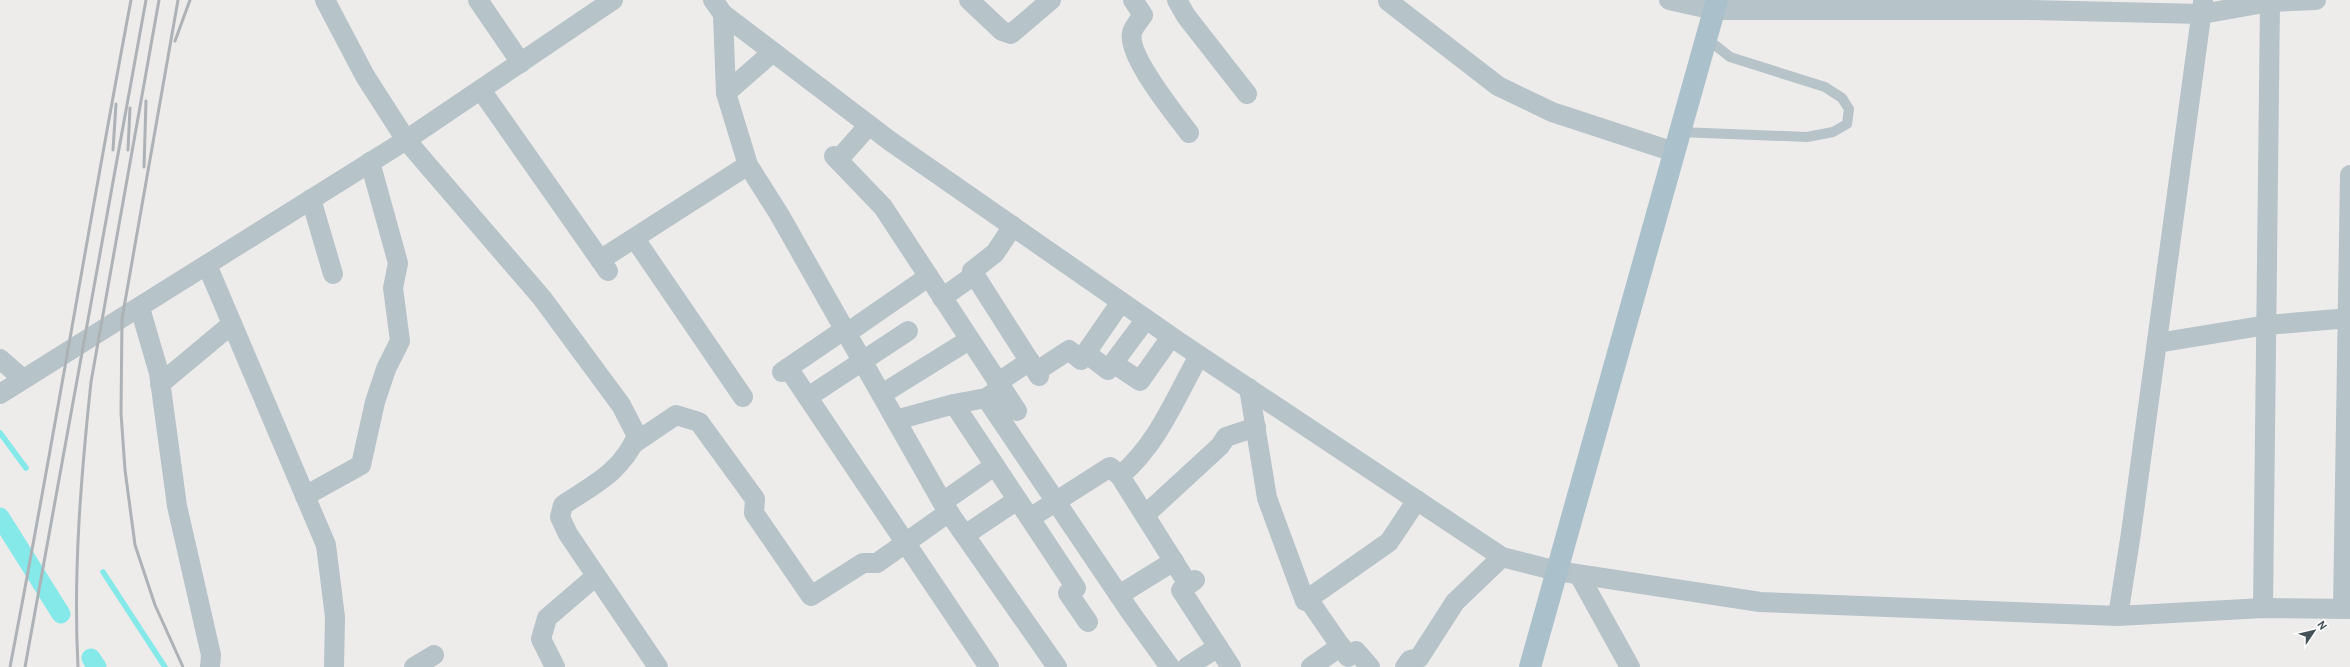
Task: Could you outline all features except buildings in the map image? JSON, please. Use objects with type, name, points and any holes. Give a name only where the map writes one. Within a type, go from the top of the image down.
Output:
[{"type":"main road","points":[[1530,667],[1715,5]]},
{"type":"street","points":[[325,0],[365,76],[406,140],[542,298],[621,405],[637,436],[629,454],[612,473],[563,505],[560,518],[568,534],[658,667]]},
{"type":"street","points":[[478,0],[521,63]]},
{"type":"street","points":[[0,394],[140,308],[406,140],[613,0]]},
{"type":"street","points":[[969,0],[1002,31],[1011,34],[1043,2]]},
{"type":"street","points":[[1133,0],[1143,15],[1132,32],[1132,47],[1154,86],[1189,133]]},
{"type":"street","points":[[1176,0],[1186,16],[1247,94]]},
{"type":"street","points":[[1669,0],[1715,5],[2028,10],[2202,7],[2316,0]]},
{"type":"street","points":[[1388,1],[1498,86],[1552,112],[1677,142]]},
{"type":"street","points":[[2263,608],[2270,2]]},
{"type":"street","points":[[718,7],[773,52],[869,125],[1121,302],[1199,356],[1502,557],[1557,572],[1760,602],[2118,616],[2263,608],[2346,609],[2350,175]]},
{"type":"street","points":[[718,7],[726,93],[748,166],[779,214],[946,507],[1056,667]]},
{"type":"street","points":[[2118,616],[2157,344],[2202,7]]},
{"type":"street","points":[[726,93],[773,52]]},
{"type":"street","points":[[480,90],[604,266],[635,239],[748,166]]},
{"type":"street","points":[[869,125],[836,158],[883,207],[969,340],[1056,501],[1119,595],[1170,667]]},
{"type":"street","points":[[306,496],[361,465],[375,402],[386,369],[400,341],[393,288],[398,263],[370,162]]},
{"type":"street","points":[[311,200],[333,274]]},
{"type":"street","points":[[1013,226],[995,253],[972,272],[1035,369]]},
{"type":"street","points":[[635,239],[743,397]]},
{"type":"street","points":[[207,265],[326,545],[335,617],[334,667]]},
{"type":"street","points":[[942,298],[974,275]]},
{"type":"street","points":[[928,277],[785,370],[808,398],[989,667]]},
{"type":"street","points":[[896,420],[954,404],[995,390],[1069,350],[1081,360],[1121,302]]},
{"type":"street","points":[[140,308],[160,373],[160,384],[177,506],[211,655],[210,667]]},
{"type":"street","points":[[2157,344],[2267,325],[2349,318]]},
{"type":"street","points":[[1086,353],[1108,370],[1146,319]]},
{"type":"street","points":[[160,384],[232,324]]},
{"type":"street","points":[[808,398],[908,331]]},
{"type":"street","points":[[1113,363],[1140,381],[1171,337]]},
{"type":"street","points":[[882,394],[969,340]]},
{"type":"street","points":[[1120,476],[1137,461],[1169,416],[1199,356]]},
{"type":"street","points":[[0,359],[23,379]]},
{"type":"street","points":[[1249,388],[1267,498],[1305,601],[1389,542],[1417,500]]},
{"type":"street","points":[[995,390],[1017,411]]},
{"type":"street","points":[[954,404],[1076,588],[1068,593],[1088,622]]},
{"type":"street","points":[[633,444],[676,415],[699,422],[755,500],[754,513],[811,596],[863,563],[877,563],[906,542],[994,466]]},
{"type":"street","points":[[1145,515],[1220,446],[1226,437],[1256,427]]},
{"type":"street","points":[[1030,518],[1110,467],[1120,476],[1174,561],[1191,582],[1181,590],[1231,667]]},
{"type":"street","points":[[965,535],[1017,500]]},
{"type":"street","points":[[1054,554],[1081,537]]},
{"type":"street","points":[[1405,667],[1410,660],[1419,658],[1455,602],[1502,557]]},
{"type":"street","points":[[1119,595],[1174,561]]},
{"type":"street","points":[[1579,575],[1630,667]]},
{"type":"street","points":[[555,667],[541,639],[547,618],[596,576]]},
{"type":"street","points":[[1308,599],[1348,658],[1356,651],[1370,667]]},
{"type":"street","points":[[1312,667],[1341,646]]},
{"type":"street","points":[[1187,667],[1218,647]]},
{"type":"street","points":[[414,667],[434,655]]},
{"type":"lane","points":[[1677,142],[1807,137],[1833,132],[1847,124],[1848,109],[1842,98],[1825,87],[1730,57],[1706,38]]},
{"type":"waterway","points":[[0,433],[26,468]]},
{"type":"waterway","points":[[0,517],[61,614]]},
{"type":"waterway","points":[[103,572],[165,667]]},
{"type":"waterway","points":[[91,658],[97,667]]},
{"type":"railway","points":[[10,667],[131,0]]},
{"type":"railway","points":[[25,667],[146,0]]},
{"type":"railway","points":[[78,667],[77,560],[84,453],[91,382],[159,0]]},
{"type":"railway","points":[[178,0],[122,319],[121,413],[125,470],[135,545],[155,605],[183,667]]},
{"type":"railway","points":[[175,41],[190,0]]},
{"type":"railway","points":[[144,167],[146,101]]},
{"type":"railway","points":[[113,150],[116,104]]},
{"type":"railway","points":[[128,150],[130,108]]}]
